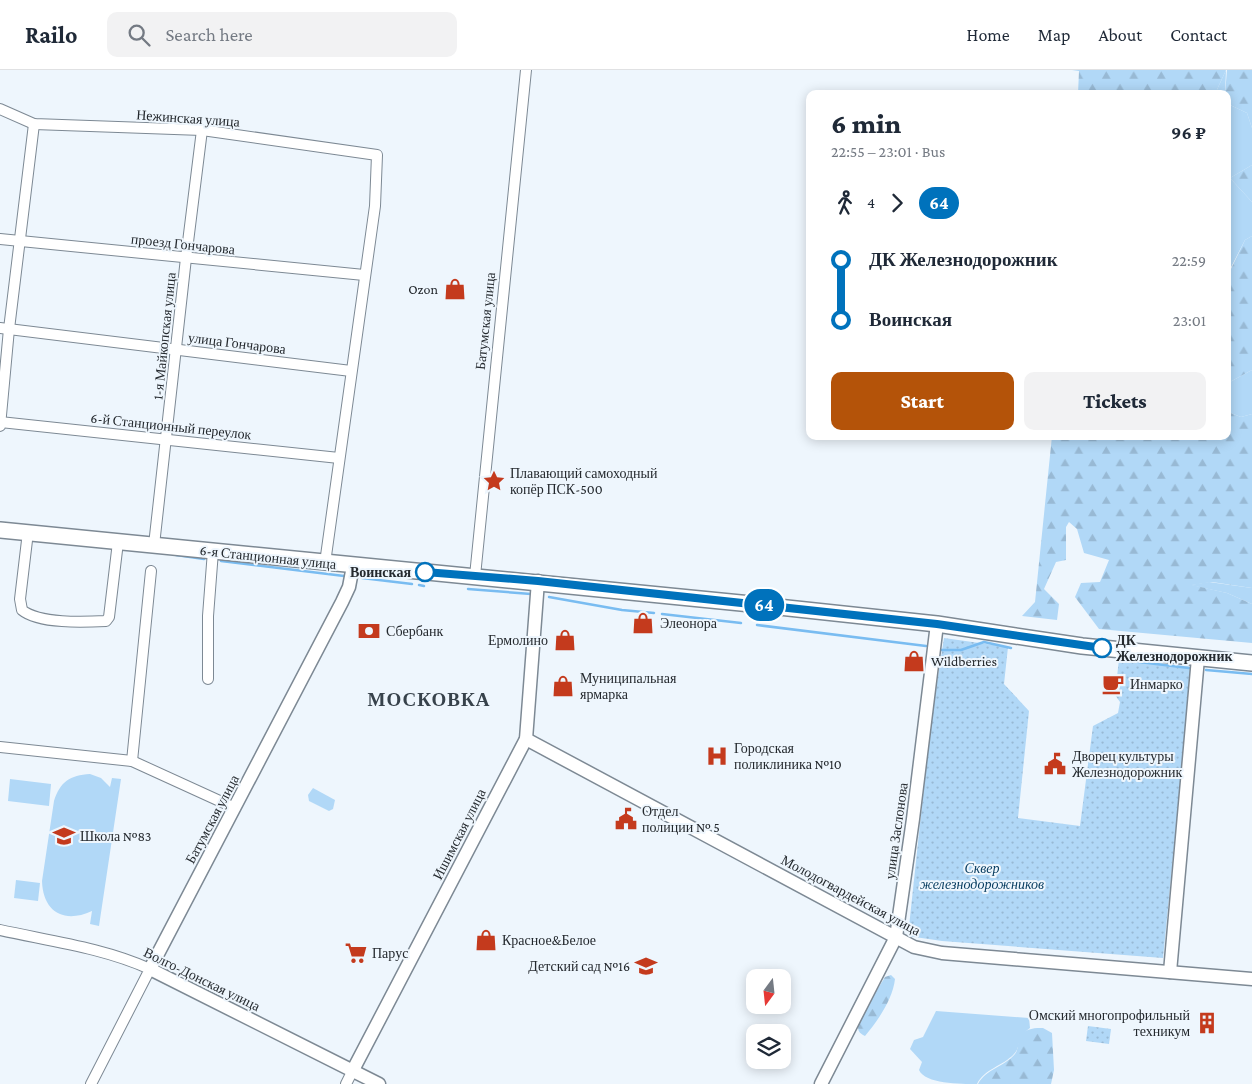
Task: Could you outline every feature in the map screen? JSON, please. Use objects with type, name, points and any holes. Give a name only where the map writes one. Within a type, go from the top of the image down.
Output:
[{"type":"main road","name":"6-я Станционная улица","points":[[0,530],[353,566],[538,581],[937,624],[1082,646],[1252,663]]},
{"type":"street","name":"Батумская улица","points":[[475,576],[526,70]]},
{"type":"street","name":"Нежинская улица","points":[[0,109],[34,124],[202,130],[377,155],[375,206],[364,275]]},
{"type":"street","points":[[0,426],[4,329],[34,124]]},
{"type":"street","name":"1-я Майкопская улица","points":[[154,545],[202,130]]},
{"type":"street","name":"проезд Гончарова","points":[[0,239],[364,275]]},
{"type":"street","points":[[325,563],[364,275]]},
{"type":"street","name":"улица Гончарова","points":[[4,329],[352,371]]},
{"type":"street","name":"6-й Станционный переулок","points":[[0,422],[339,458]]},
{"type":"street","points":[[28,532],[20,599],[22,610],[26,613],[54,620],[106,621],[109,617],[118,542]]},
{"type":"street","points":[[208,679],[208,616],[213,552]]},
{"type":"street","name":"Батумская улица","points":[[91,1084],[342,602],[349,587],[353,566]]},
{"type":"street","points":[[132,761],[151,571]]},
{"type":"street","name":"Ишимская улица","points":[[346,1084],[526,739],[538,581]]},
{"type":"street","name":"улица Заслонова","points":[[821,1084],[896,937],[913,819],[937,624]]},
{"type":"street","points":[[1170,972],[1198,658]]},
{"type":"street","name":"Молодогвардейская улица","points":[[526,739],[914,947],[942,953],[1252,979]]},
{"type":"street","points":[[0,747],[132,761],[234,808]]},
{"type":"street","name":"Волго-Донская улица","points":[[0,930],[134,962],[379,1084]]},
{"type":"green space","points":[[1072,70],[1226,70],[1217,90],[1078,90],[1079,71]]},
{"type":"green space","points":[[1226,70],[1225,90],[1217,90]]},
{"type":"green space","points":[[1227,70],[1252,70],[1252,128],[1247,113],[1231,105],[1231,90],[1225,90]]},
{"type":"green space","points":[[1231,105],[1247,113],[1252,128],[1252,165],[1231,177]]},
{"type":"green space","points":[[1252,165],[1252,202],[1231,179]]},
{"type":"green space","points":[[1231,179],[1252,202],[1252,236],[1245,240],[1231,267]]},
{"type":"green space","points":[[1252,236],[1252,370],[1231,381],[1231,269],[1245,240]]},
{"type":"green space","points":[[1252,370],[1252,414],[1241,417],[1231,413],[1231,381]]},
{"type":"green space","points":[[1231,413],[1241,417],[1252,414],[1252,588],[1212,582],[1192,585],[1227,593],[1252,604],[1252,643],[1099,629],[1075,597],[1081,583],[1100,582],[1109,560],[1084,553],[1077,529],[1069,522],[1066,527],[1066,560],[1056,562],[1044,589],[1059,604],[1057,620],[1022,616],[1035,602],[1052,440],[1231,440]]},
{"type":"green space","points":[[1209,582],[1252,588],[1252,604],[1227,593],[1190,585]]},
{"type":"green space","name":"Сквер железнодорожников","points":[[944,638],[1008,647],[1004,684],[1029,711],[1018,818],[1080,826],[1093,726],[1118,713],[1120,702],[1115,695],[1119,659],[1192,667],[1163,958],[942,941],[908,936],[931,721]]},
{"type":"green space","points":[[90,774],[101,778],[110,787],[112,778],[121,779],[99,926],[90,924],[92,911],[73,916],[57,913],[46,901],[42,881],[56,794],[63,784],[71,778]]},
{"type":"green space","points":[[10,779],[51,784],[49,806],[8,801]]},
{"type":"green space","points":[[313,788],[335,800],[333,809],[329,811],[309,801],[308,795]]},
{"type":"green space","points":[[16,880],[40,883],[38,901],[14,898]]},
{"type":"green space","points":[[891,975],[895,979],[888,1002],[865,1036],[858,1029],[861,1016],[885,977]]},
{"type":"green space","points":[[936,1011],[1029,1018],[1030,1028],[1022,1035],[1014,1054],[984,1075],[977,1084],[936,1081],[923,1075],[919,1070],[922,1062],[910,1049],[914,1040],[923,1037]]},
{"type":"green space","points":[[1088,1026],[1111,1029],[1109,1044],[1086,1041]]},
{"type":"green space","points":[[1043,1028],[1052,1033],[1054,1070],[1051,1084],[978,1084],[990,1071],[1006,1062],[1015,1054],[1023,1033],[1031,1029]]},
{"type":"waterway","points":[[176,555],[204,559]]},
{"type":"waterway","points":[[221,561],[344,576]]},
{"type":"waterway","points":[[362,578],[412,584]]},
{"type":"waterway","points":[[419,585],[424,586]]},
{"type":"waterway","points":[[468,589],[531,594]]},
{"type":"waterway","points":[[549,597],[622,610],[654,613]]},
{"type":"waterway","points":[[662,614],[741,623]]},
{"type":"waterway","points":[[757,625],[926,646]]},
{"type":"waterway","points":[[940,650],[961,650],[984,642],[1011,648]]},
{"type":"waterway","points":[[1123,660],[1189,668]]},
{"type":"waterway","points":[[1206,670],[1252,674]]},
{"type":"bus line","name":"64","points":[[425,572],[538,581],[937,624],[1102,648]]},
{"type":"place","name":"Ozon","points":[[455,289]]},
{"type":"place","name":"Плавающий самоходный копёр ПСК-500","points":[[494,481]]},
{"type":"place","name":"Воинская","points":[[425,572]]},
{"type":"place","name":"Элеонора","points":[[643,623]]},
{"type":"place","name":"Сбербанк","points":[[369,631]]},
{"type":"place","name":"Ермолино","points":[[565,640]]},
{"type":"place","name":"ДК Железнодорожник","points":[[1102,648]]},
{"type":"place","name":"Wildberries","points":[[914,661]]},
{"type":"place","name":"Инмарко","points":[[1113,684]]},
{"type":"place","name":"Муниципальная ярмарка","points":[[563,686]]},
{"type":"place","name":"Городская поликлиника №10","points":[[717,756]]},
{"type":"place","name":"Дворец культуры Железнодорожник","points":[[1055,764]]},
{"type":"place","name":"Отдел полиции № 5","points":[[626,819]]},
{"type":"place","name":"Школа №83","points":[[64,836]]},
{"type":"place","name":"Красное&Белое","points":[[486,940]]},
{"type":"place","name":"Парус","points":[[356,953]]},
{"type":"place","name":"Детский сад №16","points":[[646,966]]},
{"type":"place","name":"Омский многопрофильный техникум","points":[[1207,1023]]},
{"type":"district","name":"МОСКОВКА","points":[[429,699]]}]
